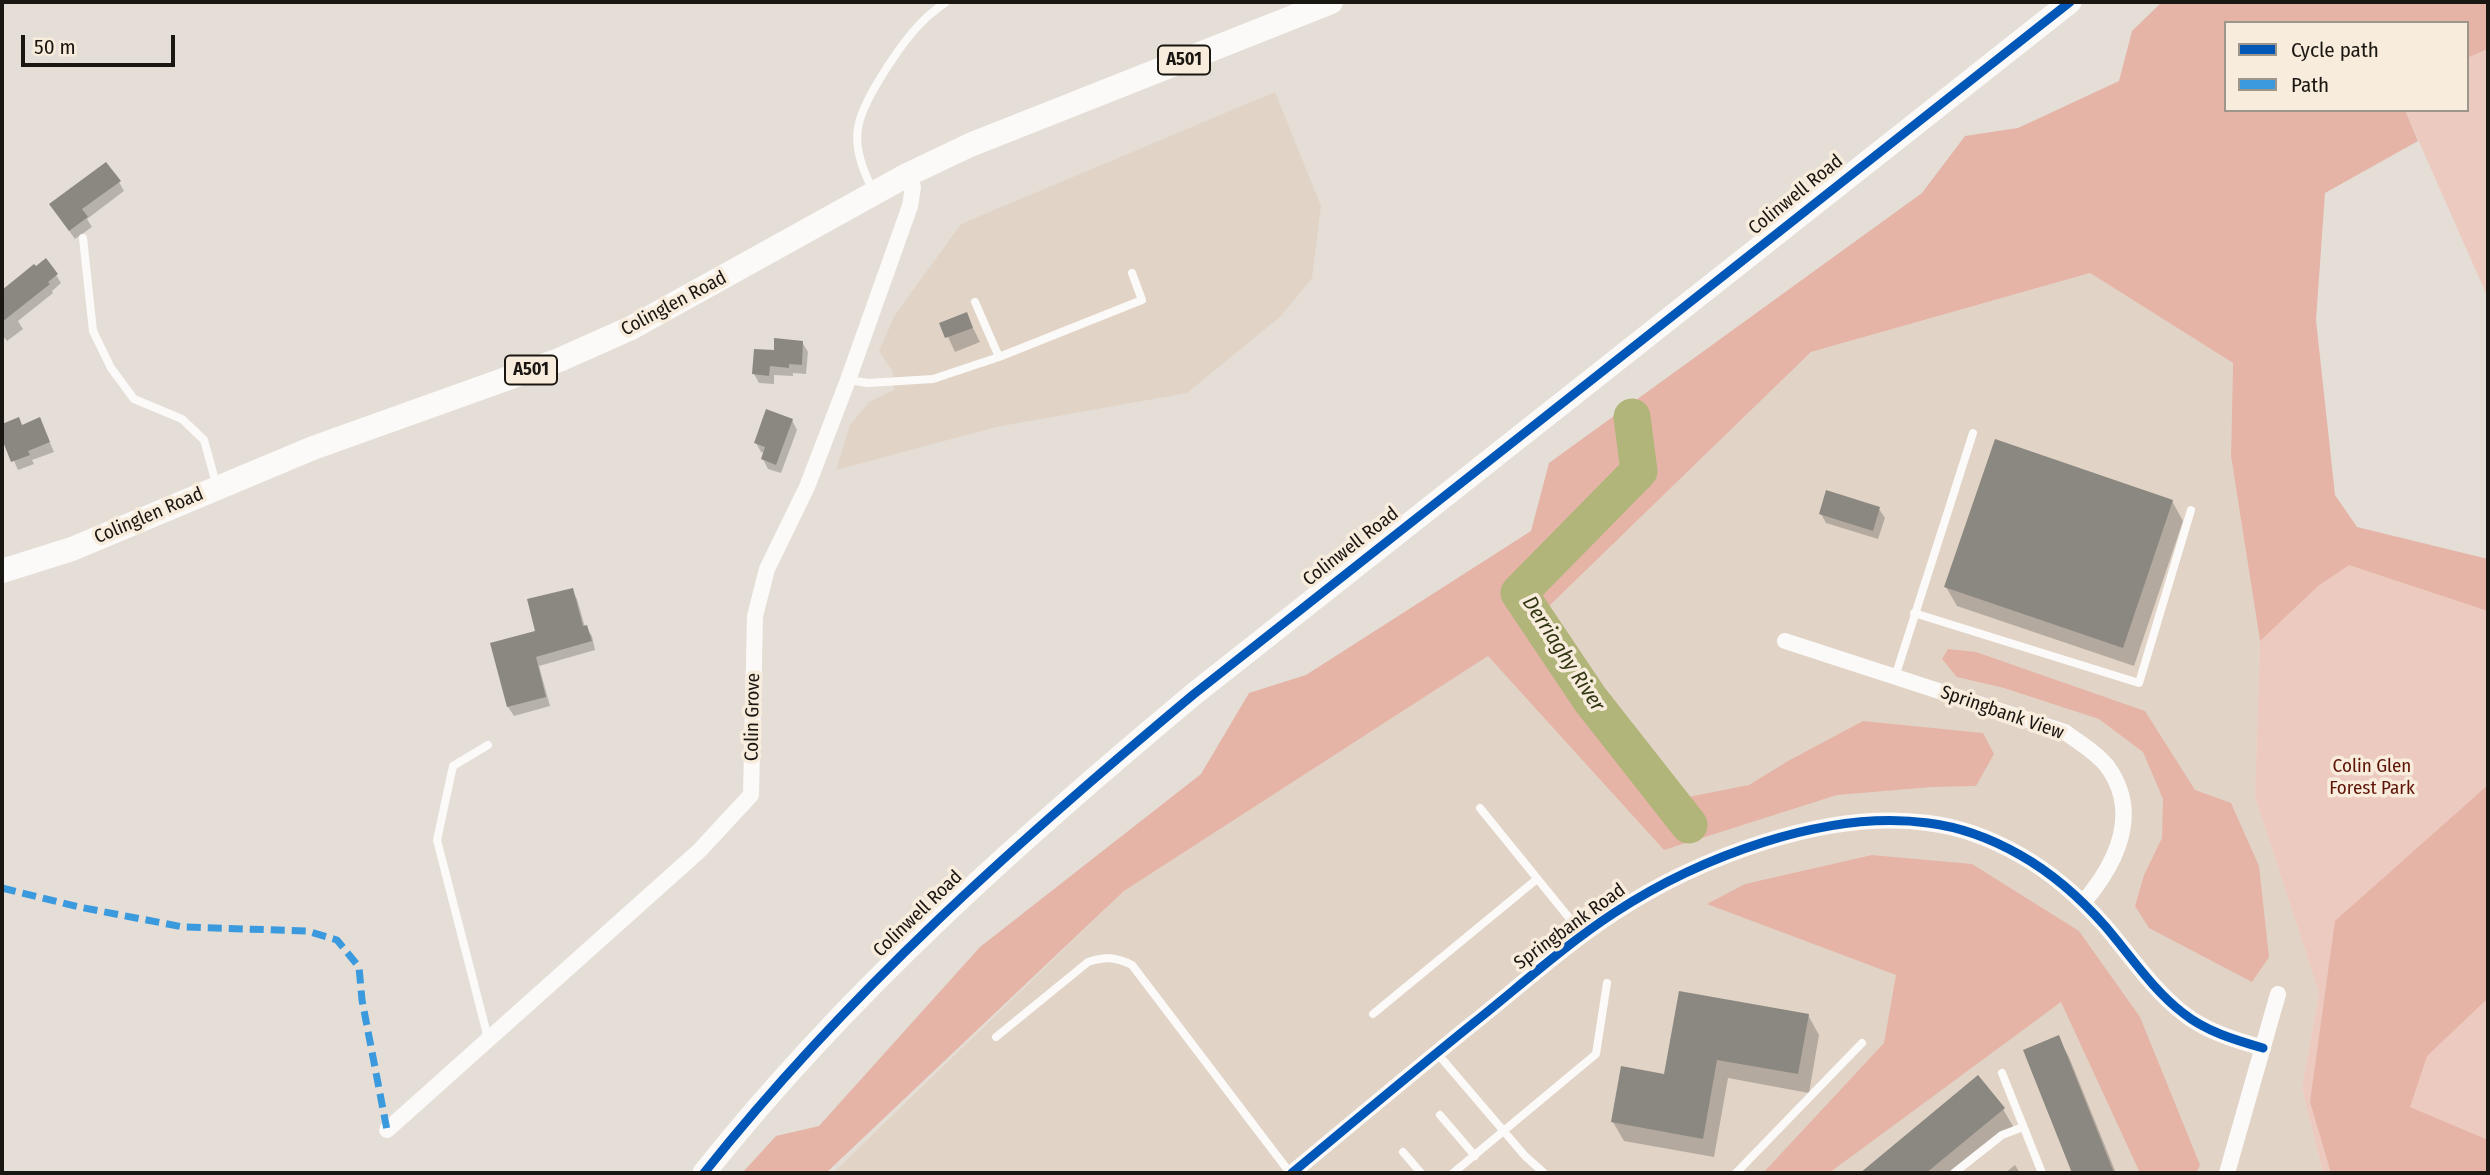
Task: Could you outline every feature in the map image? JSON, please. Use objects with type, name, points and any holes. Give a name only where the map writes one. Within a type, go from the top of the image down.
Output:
[{"type":"main road","name":"Colinglen Road","points":[[2,571],[72,549],[313,448],[559,360],[631,328],[701,291],[907,175],[1036,117],[1331,2]]},
{"type":"street","name":"Colinwell Road","points":[[704,1173],[791,1071],[879,976],[980,878],[1070,797],[1269,634],[2070,2]]},
{"type":"street","name":"Colin Grove","points":[[387,1130],[699,851],[751,794],[755,616],[767,569],[807,486],[849,380],[910,206],[913,187],[907,175]]},
{"type":"street","name":"Springbank View","points":[[1785,641],[2065,732],[2106,766],[2121,797],[2122,834],[2118,851],[2083,903]]},
{"type":"street","name":"Springbank Road","points":[[1291,1173],[1583,935],[1614,913],[1710,861],[1746,847],[1811,830],[1849,824],[1886,821],[1926,823],[1989,839],[2023,857],[2083,903],[2138,967],[2184,1014],[2224,1036],[2263,1048]]},
{"type":"street","points":[[2227,1173],[2278,994]]},
{"type":"lane","points":[[874,193],[864,172],[858,146],[859,123],[893,59],[920,23],[946,2]]},
{"type":"lane","points":[[83,238],[93,331],[111,368],[134,400],[182,419],[204,440],[217,487]]},
{"type":"lane","points":[[849,380],[868,383],[933,379],[999,357],[1142,300],[1132,273]]},
{"type":"lane","points":[[975,302],[999,357]]},
{"type":"lane","points":[[1895,677],[1973,433]]},
{"type":"lane","points":[[1914,613],[2139,683],[2191,510]]},
{"type":"lane","points":[[488,745],[453,766],[437,840],[488,1038]]},
{"type":"lane","points":[[1480,808],[1583,935]]},
{"type":"lane","points":[[1373,1014],[1537,879]]},
{"type":"lane","points":[[996,1037],[1088,962],[1102,957],[1117,958],[1132,965],[1291,1173]]},
{"type":"lane","points":[[1453,1173],[1596,1054],[1607,983]]},
{"type":"lane","points":[[1736,1173],[1862,1043]]},
{"type":"lane","points":[[1437,1053],[1525,1156],[1545,1173]]},
{"type":"lane","points":[[2002,1073],[2042,1173]]},
{"type":"lane","points":[[1440,1115],[1475,1156]]},
{"type":"lane","points":[[1954,1173],[2002,1135],[2023,1127]]},
{"type":"lane","points":[[1403,1152],[1422,1173]]},
{"type":"shaded area","points":[[2162,2],[2488,2],[2488,49],[2469,57],[2469,21],[2224,21],[2224,112],[2406,112],[2418,141],[2325,193],[2316,320],[2335,495],[2357,527],[2488,559],[2488,611],[2349,565],[2318,586],[2260,641],[2231,456],[2233,363],[2090,273],[1811,352],[1545,610],[1688,797],[1749,785],[1863,721],[1983,733],[1994,754],[1976,786],[1837,795],[1664,850],[1488,656],[1124,891],[826,1173],[742,1173],[776,1136],[819,1126],[980,947],[1201,774],[1249,693],[1306,675],[1531,531],[1549,463],[1922,193],[1965,136],[2018,128],[2119,81],[2132,31]]},
{"type":"shaded area","points":[[1275,92],[1321,206],[1312,278],[1281,316],[1187,393],[996,427],[836,470],[850,425],[869,402],[894,390],[893,372],[879,351],[895,315],[961,224]]},
{"type":"shaded area","points":[[2090,273],[2233,363],[2231,456],[2260,641],[2255,797],[2319,993],[2302,1088],[2323,1173],[833,1173],[1124,891],[1488,656],[1545,610],[1811,352]]},
{"type":"shaded area","points":[[1948,649],[1976,652],[2145,711],[2195,790],[2231,803],[2259,866],[2269,957],[2252,982],[2149,928],[2135,906],[2144,875],[2162,838],[2163,799],[2143,752],[2099,719],[2004,688],[1957,677],[1942,659]]},
{"type":"shaded area","points":[[2488,785],[2488,998],[2427,1056],[2410,1107],[2488,1140],[2488,1173],[2331,1173],[2310,1102],[2335,921]]},
{"type":"shaded area","points":[[1872,855],[1972,864],[2079,931],[2140,1017],[2200,1165],[2196,1173],[2140,1173],[2061,1002],[1829,1173],[1763,1173],[1884,1043],[1896,975],[1707,904],[1745,884]]},
{"type":"green space","points":[[2488,49],[2488,298],[2406,112],[2469,112],[2469,57]]},
{"type":"green space","name":"Colin Glen Forest Park","points":[[2339,535],[2488,567],[2488,1173],[2323,1173],[2302,1088],[2319,993],[2255,797],[2260,641]]},
{"type":"building","points":[[106,162],[121,181],[82,209],[88,217],[69,231],[49,204]]},
{"type":"building","points":[[46,258],[58,274],[48,282],[50,284],[2,322],[2,290],[34,264],[36,266]]},
{"type":"building","points":[[967,312],[973,328],[945,338],[939,323]]},
{"type":"building","points":[[774,338],[803,341],[802,365],[789,364],[789,368],[770,366],[769,376],[752,374],[754,349],[774,350]]},
{"type":"building","points":[[766,409],[793,419],[776,465],[761,459],[765,447],[754,443]]},
{"type":"building","points":[[19,417],[22,425],[40,417],[50,442],[28,451],[30,455],[11,462],[2,439],[2,424]]},
{"type":"building","points":[[1995,439],[2173,500],[2123,648],[1944,587]]},
{"type":"building","points":[[1826,490],[1880,507],[1873,531],[1819,514]]},
{"type":"building","points":[[573,588],[583,626],[587,625],[592,641],[536,657],[546,697],[507,707],[490,643],[535,631],[527,599]]},
{"type":"building","points":[[1679,991],[1809,1014],[1798,1074],[1717,1060],[1703,1139],[1611,1122],[1621,1066],[1664,1074]]},
{"type":"building","points":[[2059,1035],[2114,1173],[2072,1173],[2023,1050]]},
{"type":"building","points":[[1978,1075],[2005,1108],[1926,1173],[1860,1173]]},
{"type":"waterway","name":"Derriaghy River","points":[[1632,417],[1639,471],[1519,593],[1590,699],[1689,825]]},
{"type":"marked path","points":[[2,888],[79,907],[183,927],[307,931],[337,940],[359,967],[362,1000],[387,1130]]},
{"type":"cycle path","points":[[704,1173],[759,1107],[875,981],[999,863],[1128,749],[2070,2]]},
{"type":"cycle path","points":[[1292,1173],[1544,965],[1614,913],[1647,893],[1723,857],[1764,842],[1847,823],[1928,823],[1976,834],[2009,849],[2044,870],[2076,897],[2105,926],[2151,983],[2183,1013],[2211,1030],[2263,1048]]}]
